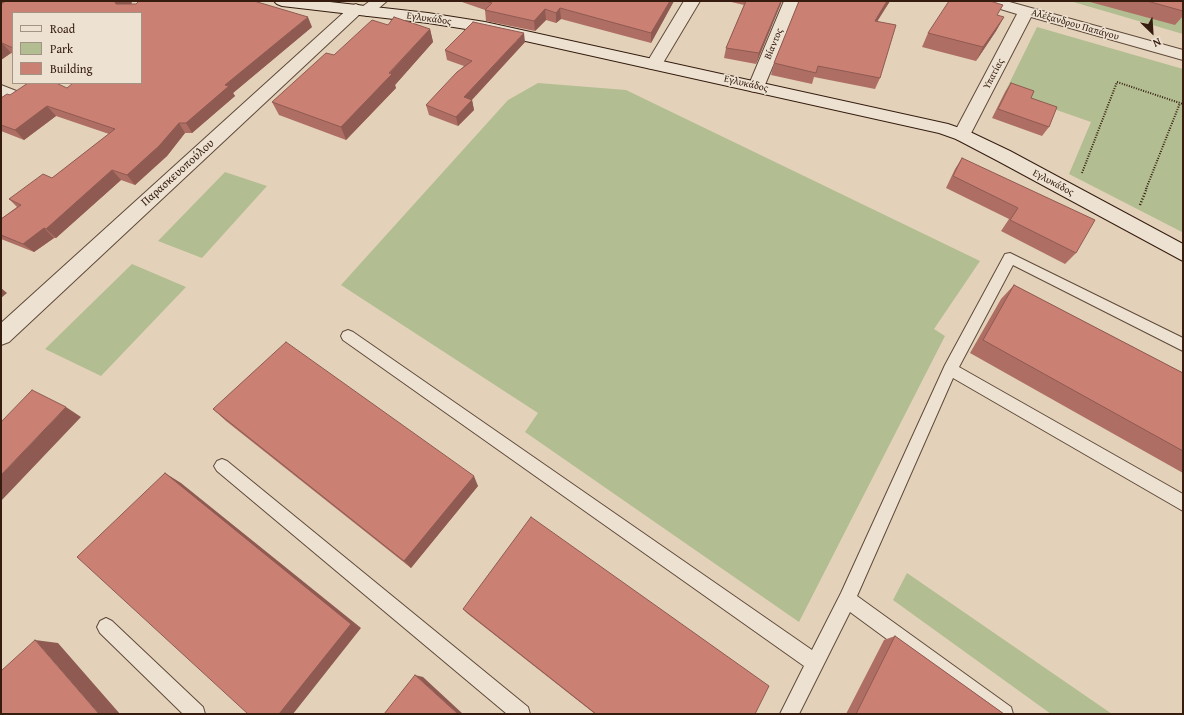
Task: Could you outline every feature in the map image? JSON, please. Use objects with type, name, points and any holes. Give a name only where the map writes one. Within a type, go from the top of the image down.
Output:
[{"type":"street","points":[[654,64],[692,1]]},
{"type":"street","name":"Βίαντος","points":[[756,86],[792,1]]},
{"type":"street","name":"Αλέξανδρου Παπάγου","points":[[989,1],[1183,55]]},
{"type":"street","name":"Εγλυκάδος","points":[[292,2],[367,7],[485,27],[923,123],[962,135],[1183,254]]},
{"type":"street","name":"Παρασκευοπούλου","points":[[1,336],[367,7]]},
{"type":"street","name":"Αλέξανδρου Παπάγου","points":[[1076,10],[1183,41]]},
{"type":"street","name":"Υπατίας","points":[[962,135],[1026,12]]},
{"type":"lane","points":[[789,714],[847,599],[950,369],[1010,258],[1183,345]]},
{"type":"lane","points":[[348,336],[816,663]]},
{"type":"lane","points":[[950,369],[1183,503]]},
{"type":"lane","points":[[222,466],[522,714]]},
{"type":"lane","points":[[847,599],[1004,714]]},
{"type":"lane","points":[[106,627],[196,714]]},
{"type":"path","points":[[1074,194],[1117,82],[1183,104]]},
{"type":"path","points":[[1132,226],[1180,103]]},
{"type":"green space","points":[[1070,1],[1183,1],[1183,34]]},
{"type":"green space","points":[[1037,27],[1183,69],[1182,232],[1069,174],[1091,122],[1005,92]]},
{"type":"green space","points":[[538,83],[626,90],[980,261],[934,329],[945,336],[799,622],[525,432],[538,413],[341,285],[508,100]]},
{"type":"green space","points":[[225,172],[267,186],[202,258],[158,241]]},
{"type":"green space","points":[[132,264],[186,287],[101,376],[45,349]]},
{"type":"green space","points":[[907,573],[1112,714],[1051,714],[893,600]]},
{"type":"building","points":[[6,1],[116,1],[116,4],[136,4],[139,1],[254,1],[308,17],[225,85],[229,86],[186,123],[179,123],[159,146],[127,175],[112,170],[46,229],[44,228],[23,244],[1,235],[1,219],[21,205],[9,199],[43,174],[52,178],[115,129],[47,106],[15,130],[1,125],[1,98],[7,94],[10,95],[26,84],[58,84],[67,88],[72,84],[142,84],[142,12],[12,12],[12,48],[2,43],[1,44],[1,4]]},
{"type":"building","points":[[485,1],[670,1],[651,33],[560,8],[556,13],[545,9],[534,21],[485,10],[492,3]]},
{"type":"building","points":[[746,1],[781,1],[759,53],[726,48]]},
{"type":"building","points":[[799,1],[887,1],[875,21],[896,25],[880,78],[818,66],[816,73],[774,63]]},
{"type":"building","points":[[949,1],[990,1],[1003,5],[997,15],[1004,17],[983,47],[928,33]]},
{"type":"building","points":[[1147,1],[1183,1],[1183,11]]},
{"type":"building","points":[[394,17],[430,29],[389,73],[392,74],[341,127],[272,102],[326,53],[334,55],[372,20],[388,25]]},
{"type":"building","points":[[473,22],[524,33],[464,97],[472,100],[456,117],[426,105],[457,72],[472,61],[445,50]]},
{"type":"building","points":[[1011,83],[1034,91],[1031,98],[1057,107],[1049,127],[998,109]]},
{"type":"building","points":[[962,158],[1095,220],[1076,253],[1010,220],[1018,208],[953,176]]},
{"type":"building","points":[[1014,285],[1183,373],[1183,451],[983,340]]},
{"type":"building","points":[[286,342],[474,476],[404,561],[213,409]]},
{"type":"building","points":[[32,390],[66,407],[1,475],[1,422]]},
{"type":"building","points":[[165,473],[351,624],[279,714],[248,714],[77,557]]},
{"type":"building","points":[[531,517],[769,686],[755,714],[596,714],[463,609]]},
{"type":"building","points":[[895,636],[1004,714],[856,714]]},
{"type":"building","points":[[35,640],[99,714],[1,714],[1,671]]},
{"type":"building","points":[[415,675],[458,714],[384,714]]}]
